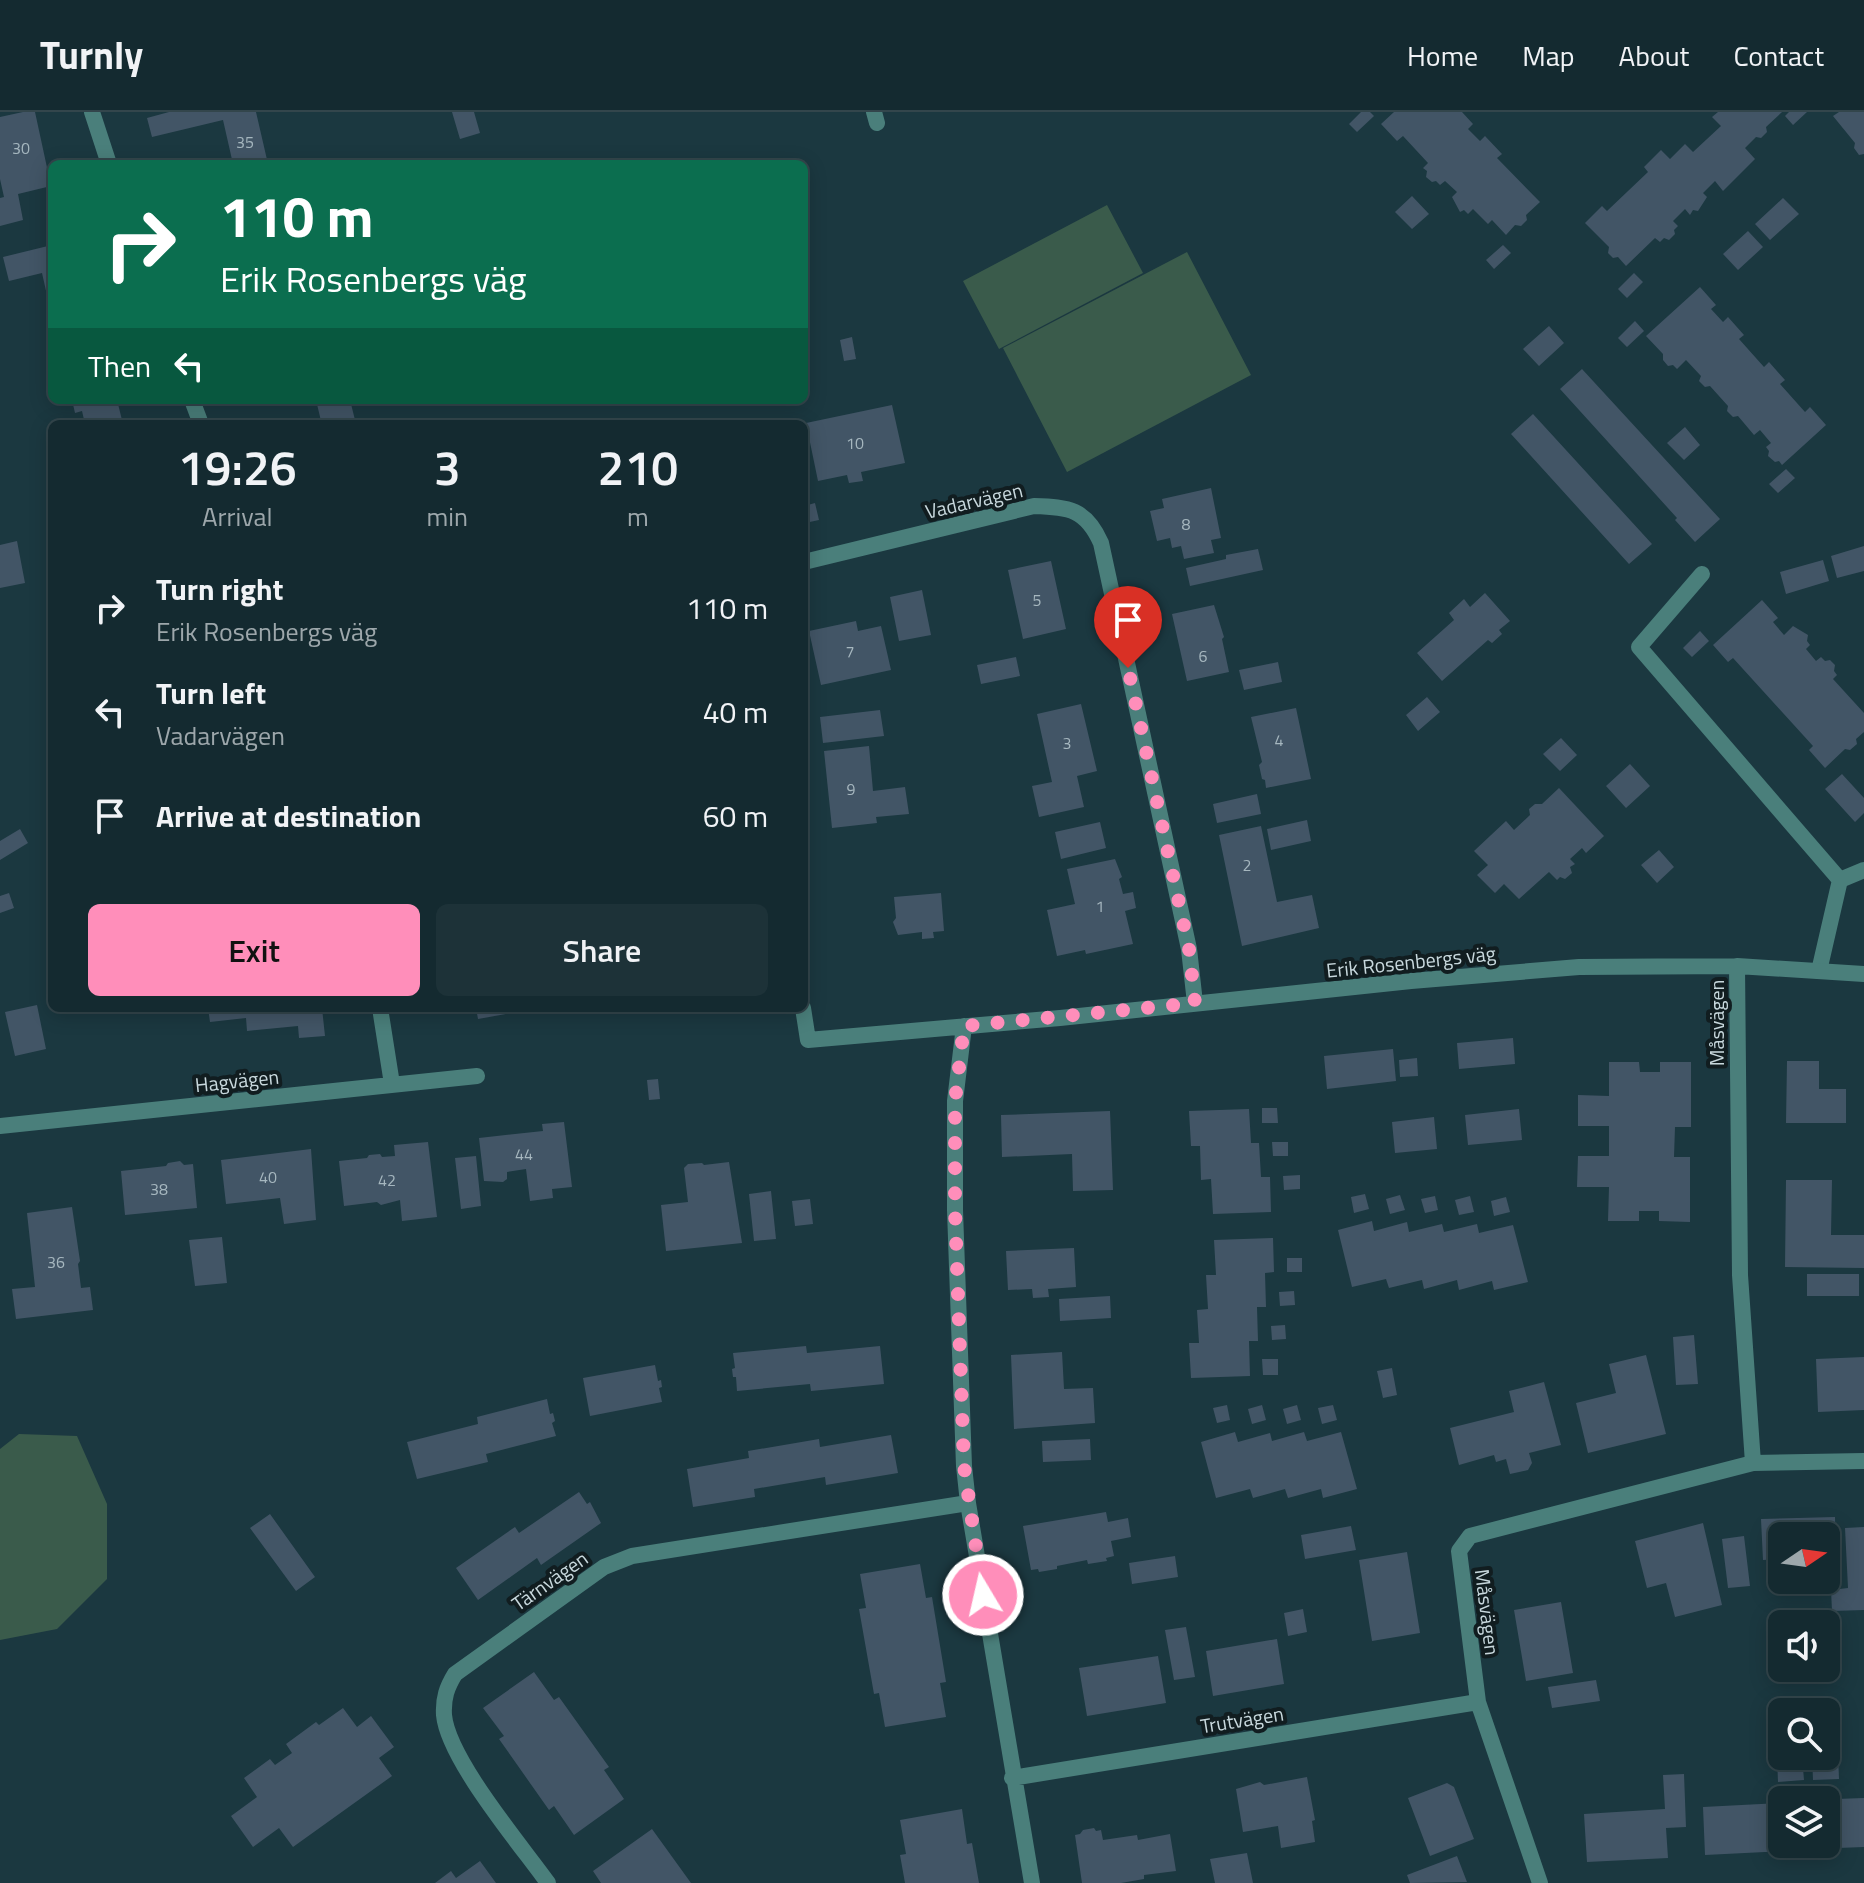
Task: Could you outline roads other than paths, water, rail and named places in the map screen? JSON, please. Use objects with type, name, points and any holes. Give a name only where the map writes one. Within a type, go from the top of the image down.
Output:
[{"type":"street","points":[[92,112],[108,160]]},
{"type":"street","name":"Vadarvägen","points":[[808,561],[1034,506],[1060,507],[1079,513],[1092,525],[1101,543],[1189,949],[1195,1003]]},
{"type":"street","points":[[1702,574],[1639,647],[1840,880]]},
{"type":"street","points":[[1840,880],[1864,870]]},
{"type":"street","points":[[1819,971],[1840,880]]},
{"type":"street","name":"Erik Rosenbergs väg","points":[[964,1026],[1579,967],[1737,966],[1864,974]]},
{"type":"street","name":"Måsvägen","points":[[1737,966],[1740,1275],[1753,1463]]},
{"type":"street","points":[[381,1012],[392,1084]]},
{"type":"street","points":[[804,1012],[808,1040],[964,1026],[955,1101],[955,1210],[964,1466],[1012,1778],[1032,1883]]},
{"type":"street","name":"Hagvägen","points":[[0,1126],[477,1076]]},
{"type":"street","name":"Måsvägen","points":[[1540,1883],[1478,1702],[1459,1551],[1470,1536],[1753,1463],[1864,1461]]},
{"type":"street","name":"Tärnvägen","points":[[548,1883],[452,1746],[444,1716],[445,1691],[455,1674],[604,1567],[632,1556],[968,1503]]},
{"type":"street","name":"Trutvägen","points":[[1012,1778],[1478,1702]]}]
